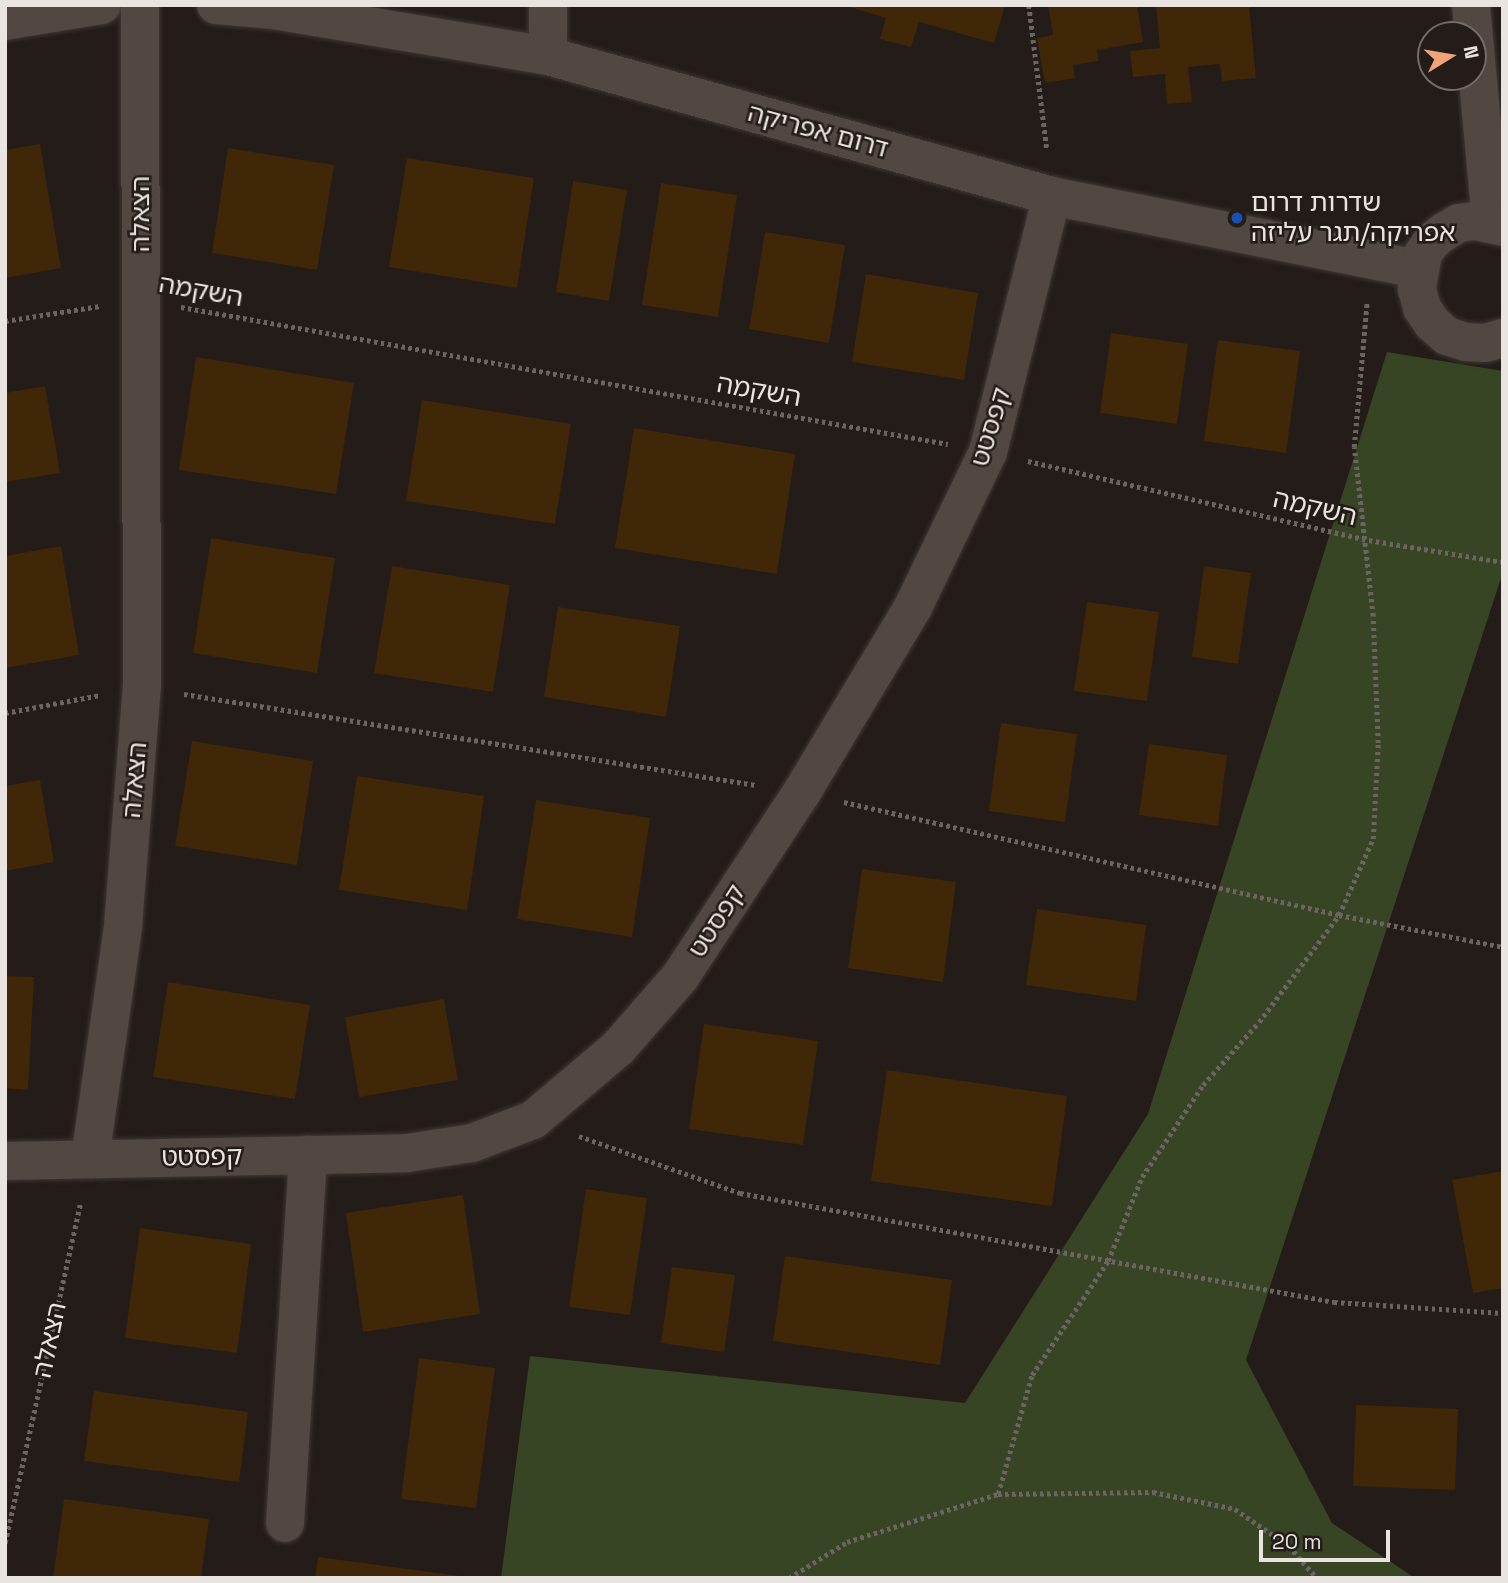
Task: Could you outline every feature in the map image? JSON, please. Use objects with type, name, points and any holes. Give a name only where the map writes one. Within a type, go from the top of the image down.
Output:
[{"type":"street","points":[[5,21],[102,5]]},
{"type":"street","name":"הצאלה","points":[[90,1159],[123,926],[142,687],[140,5]]},
{"type":"street","name":"דרום אפריקה","points":[[216,5],[273,10],[548,56],[1052,196],[1418,270]]},
{"type":"street","points":[[548,5],[548,56]]},
{"type":"street","points":[[1471,5],[1497,225],[1459,223],[1445,230],[1432,241],[1418,270],[1417,289],[1422,307],[1432,323],[1447,336],[1475,343],[1503,338]]},
{"type":"street","name":"קפסטט","points":[[5,1161],[407,1153],[472,1143],[533,1120],[619,1047],[680,977],[802,793],[914,607],[988,452],[1052,196]]},
{"type":"street","points":[[285,1523],[308,1155]]},
{"type":"path","points":[[1029,5],[1052,196]]},
{"type":"path","points":[[998,1494],[1032,1375],[1108,1262],[1143,1177],[1203,1085],[1259,1022],[1339,915],[1373,839],[1378,743],[1373,616],[1362,539],[1354,447],[1371,261]]},
{"type":"path","name":"השקמה","points":[[5,321],[141,299],[988,452],[1362,539],[1503,562]]},
{"type":"path","points":[[533,1120],[740,1193],[1334,1302],[1503,1313]]},
{"type":"path","name":"הצאלה","points":[[5,1544],[90,1159]]},
{"type":"path","points":[[789,1578],[847,1542],[998,1494],[1153,1492],[1235,1510],[1289,1546],[1317,1578]]},
{"type":"green space","points":[[1387,352],[1503,371],[1503,572],[1246,1360],[1332,1523],[1415,1578],[501,1578],[530,1356],[965,1403],[1148,1114]]},
{"type":"building","points":[[844,5],[1005,5],[994,43],[919,22],[911,47],[880,39],[886,18]]},
{"type":"building","points":[[1048,5],[1137,5],[1143,42],[1097,50],[1099,61],[1073,65],[1075,78],[1045,83],[1037,38],[1053,35]]},
{"type":"building","points":[[1156,5],[1249,5],[1256,78],[1222,81],[1220,64],[1188,67],[1192,102],[1167,104],[1165,74],[1133,77],[1130,51],[1160,48]]},
{"type":"building","points":[[40,144],[61,268],[5,278],[5,150]]},
{"type":"building","points":[[228,148],[334,165],[317,270],[212,253]]},
{"type":"building","points":[[407,158],[534,178],[517,288],[389,267]]},
{"type":"building","points":[[573,181],[627,190],[609,301],[556,292]]},
{"type":"building","points":[[661,183],[737,195],[718,317],[642,305]]},
{"type":"building","points":[[765,232],[845,245],[829,343],[749,329]]},
{"type":"building","points":[[866,274],[978,293],[964,380],[852,362]]},
{"type":"building","points":[[1111,333],[1188,344],[1177,424],[1100,413]]},
{"type":"building","points":[[1218,340],[1300,351],[1286,453],[1204,441]]},
{"type":"building","points":[[196,357],[354,383],[336,494],[179,470]]},
{"type":"building","points":[[45,386],[60,473],[5,482],[5,393]]},
{"type":"building","points":[[422,400],[571,424],[555,524],[406,501]]},
{"type":"building","points":[[634,428],[795,454],[777,574],[615,548]]},
{"type":"building","points":[[211,538],[335,558],[317,673],[193,653]]},
{"type":"building","points":[[61,546],[79,655],[5,668],[5,556]]},
{"type":"building","points":[[392,566],[510,585],[493,692],[374,673]]},
{"type":"building","points":[[1204,566],[1251,573],[1238,664],[1192,657]]},
{"type":"building","points":[[1087,602],[1159,612],[1147,701],[1074,691]]},
{"type":"building","points":[[558,607],[680,626],[666,717],[544,697]]},
{"type":"building","points":[[1001,723],[1077,734],[1065,822],[989,811]]},
{"type":"building","points":[[192,741],[313,761],[297,865],[175,846]]},
{"type":"building","points":[[1149,744],[1227,755],[1218,826],[1139,815]]},
{"type":"building","points":[[357,776],[484,796],[467,910],[339,890]]},
{"type":"building","points":[[40,780],[54,862],[5,871],[5,786]]},
{"type":"building","points":[[536,800],[650,818],[632,937],[517,919]]},
{"type":"building","points":[[862,869],[956,882],[943,982],[848,968]]},
{"type":"building","points":[[1037,909],[1146,925],[1136,1001],[1026,985]]},
{"type":"building","points":[[5,976],[34,977],[28,1090],[5,1088]]},
{"type":"building","points":[[168,982],[310,1005],[295,1099],[153,1077]]},
{"type":"building","points":[[444,999],[458,1080],[359,1097],[345,1017]]},
{"type":"building","points":[[704,1024],[818,1041],[803,1145],[689,1129]]},
{"type":"building","points":[[887,1070],[1067,1096],[1052,1206],[871,1181]]},
{"type":"building","points":[[1503,1171],[1503,1288],[1473,1293],[1452,1180]]},
{"type":"building","points":[[586,1189],[647,1198],[630,1315],[569,1307]]},
{"type":"building","points":[[463,1195],[480,1314],[363,1332],[346,1213]]},
{"type":"building","points":[[140,1228],[251,1244],[237,1353],[125,1338]]},
{"type":"building","points":[[785,1256],[952,1280],[940,1365],[773,1341]]},
{"type":"building","points":[[672,1267],[735,1275],[724,1352],[661,1343]]},
{"type":"building","points":[[419,1358],[495,1368],[476,1508],[401,1499]]},
{"type":"building","points":[[94,1391],[248,1412],[239,1482],[84,1461]]},
{"type":"building","points":[[1356,1405],[1458,1409],[1455,1490],[1353,1486]]},
{"type":"building","points":[[64,1499],[209,1519],[201,1578],[53,1578]]},
{"type":"building","points":[[318,1557],[460,1576],[460,1578],[315,1578]]},
{"type":"place","name":"שדרות דרום אפריקה/תגר עליזה","points":[[1237,218]]}]
